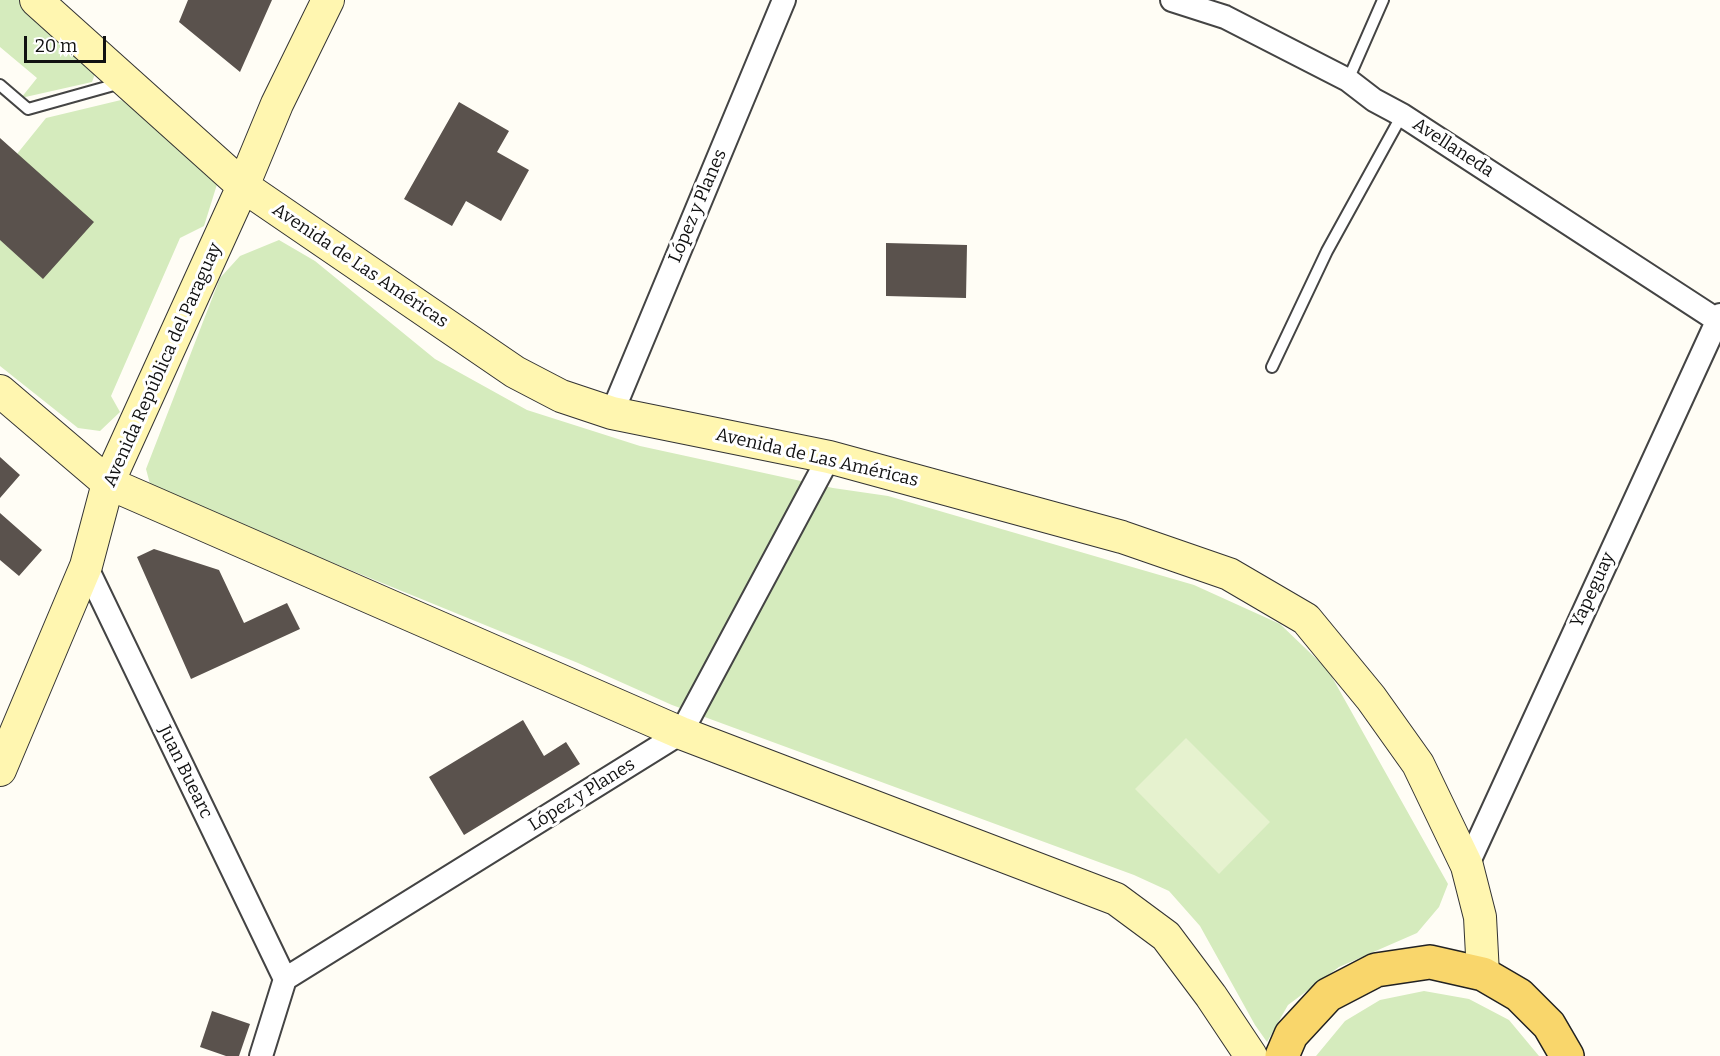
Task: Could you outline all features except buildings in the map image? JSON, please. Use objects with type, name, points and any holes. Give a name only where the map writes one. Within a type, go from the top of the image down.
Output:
[{"type":"main road","name":"Avenida de Las Américas","points":[[36,0],[243,186],[515,372],[561,396],[612,413],[829,457],[1122,537],[1229,574],[1306,619],[1371,698],[1418,764],[1467,866],[1480,917],[1483,974]]},
{"type":"main road","name":"Avenida República del Paraguay","points":[[0,770],[86,566],[108,483],[243,186],[277,104],[328,0]]},
{"type":"main road","points":[[0,391],[108,483],[681,733],[1116,899],[1166,936],[1211,996],[1251,1056]]},
{"type":"main road","points":[[1282,1056],[1291,1035],[1328,995],[1376,970],[1430,962],[1483,974],[1520,995],[1549,1024],[1568,1056]]},
{"type":"street","name":"López y Planes","points":[[612,413],[784,0]]},
{"type":"street","name":"Avellaneda","points":[[1172,0],[1225,17],[1348,80],[1374,100],[1402,115],[1719,319]]},
{"type":"street","name":"Yapeguay","points":[[1467,866],[1719,319]]},
{"type":"street","name":"López y Planes","points":[[285,979],[681,733],[829,457]]},
{"type":"street","name":"Juan Buearc","points":[[86,566],[285,979]]},
{"type":"street","points":[[261,1056],[285,979]]},
{"type":"lane","points":[[1348,80],[1383,0]]},
{"type":"lane","points":[[0,85],[28,109],[128,82]]},
{"type":"lane","points":[[1272,367],[1327,251],[1402,115]]},
{"type":"green space","points":[[0,0],[20,0],[98,66],[92,82],[21,98],[37,78],[0,47]]},
{"type":"green space","points":[[121,100],[156,122],[219,178],[204,226],[180,238],[111,396],[120,412],[100,431],[78,428],[0,366],[0,175],[46,118]]},
{"type":"green space","points":[[279,240],[315,261],[435,359],[527,410],[640,446],[833,488],[888,496],[1194,585],[1280,624],[1328,670],[1448,884],[1439,907],[1417,933],[1339,967],[1288,1005],[1267,1042],[1255,1025],[1200,926],[1169,891],[1134,875],[672,705],[578,663],[201,509],[150,484],[146,469],[220,278],[240,256]]},
{"type":"green space","points":[[1186,738],[1270,822],[1219,874],[1135,789]]},
{"type":"green space","points":[[1424,991],[1469,999],[1509,1020],[1539,1056],[1316,1056],[1345,1021],[1380,1000]]}]
